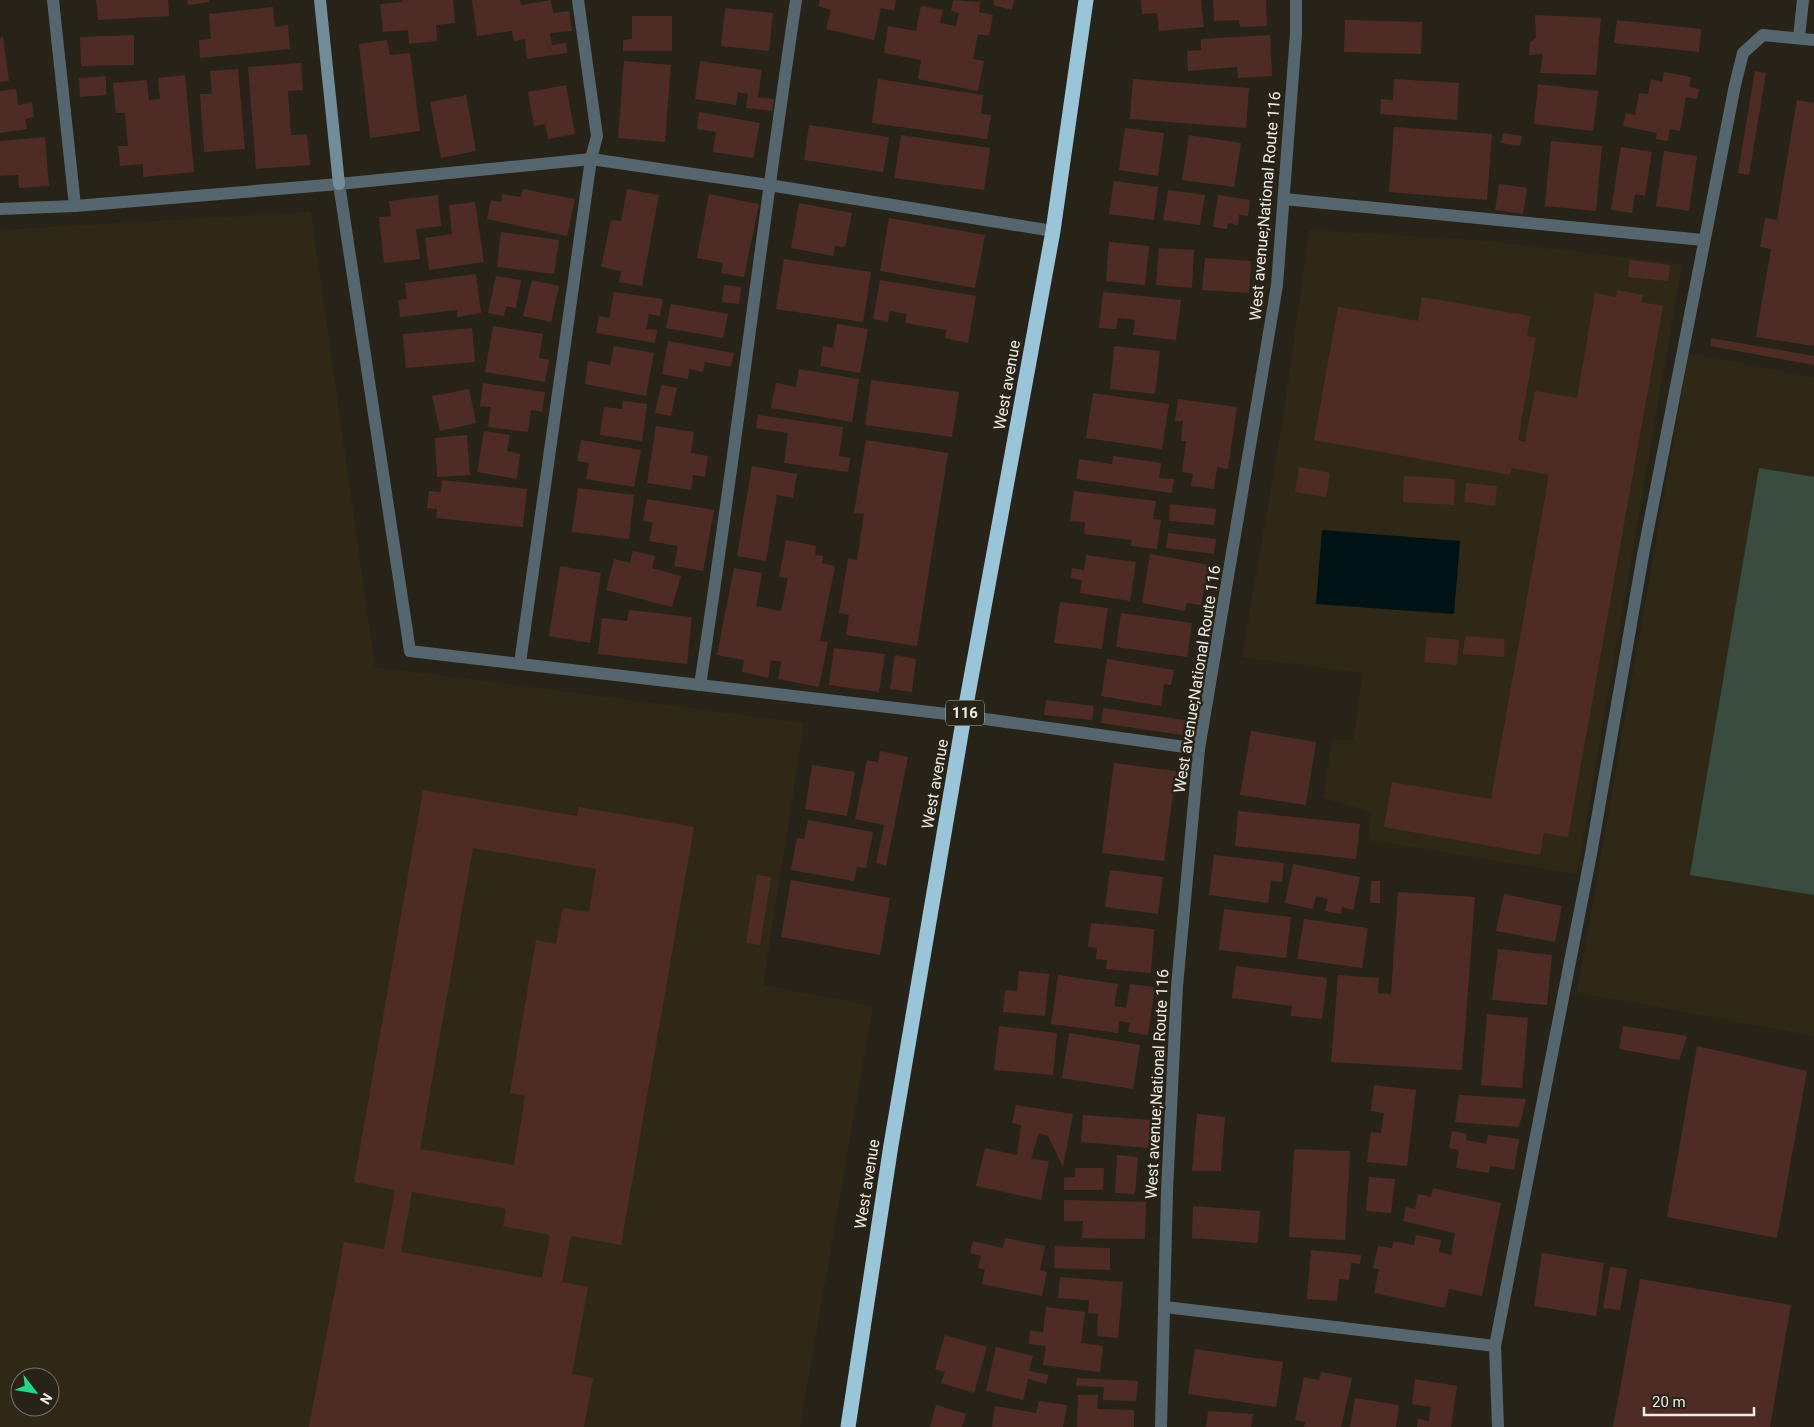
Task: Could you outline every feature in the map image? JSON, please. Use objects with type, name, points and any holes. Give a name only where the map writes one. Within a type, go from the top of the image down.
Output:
[{"type":"highway","name":"West avenue","points":[[848,1427],[891,1145],[964,716],[1053,230],[1086,0]]},
{"type":"street","points":[[53,0],[76,206]]},
{"type":"street","points":[[320,0],[339,184],[410,650],[964,716],[1199,749]]},
{"type":"street","points":[[520,664],[591,159],[597,136],[578,0]]},
{"type":"street","points":[[700,684],[726,511],[769,185],[796,0]]},
{"type":"street","name":"West avenue;National Route 116","points":[[1161,1427],[1167,1191],[1177,986],[1199,749],[1277,285],[1296,34],[1296,0]]},
{"type":"street","points":[[1799,37],[1803,0]]},
{"type":"street","points":[[1499,1427],[1495,1346],[1589,863],[1643,555],[1703,240],[1743,53],[1763,35],[1799,37],[1814,40]]},
{"type":"street","points":[[0,209],[76,206],[339,184],[591,159],[1053,230]]},
{"type":"street","points":[[1284,199],[1703,240]]},
{"type":"street","points":[[1164,1307],[1495,1346]]},
{"type":"shaded area","points":[[311,212],[375,667],[804,723],[763,985],[873,1006],[800,1427],[0,1427],[0,230]]},
{"type":"shaded area","points":[[1309,230],[1476,240],[1682,264],[1577,874],[1368,840],[1371,812],[1323,798],[1332,740],[1353,740],[1363,673],[1242,657],[1285,405]]},
{"type":"shaded area","points":[[1689,353],[1814,378],[1814,1036],[1577,992]]},
{"type":"shaded area","points":[[1322,530],[1460,541],[1454,614],[1316,604]]},
{"type":"green space","points":[[1759,468],[1814,477],[1814,895],[1690,875]]},
{"type":"building","points":[[96,0],[168,0],[169,16],[98,20]]},
{"type":"building","points":[[187,0],[209,0],[210,2],[188,5]]},
{"type":"building","points":[[402,0],[453,0],[455,23],[436,25],[437,41],[409,44],[408,30],[383,32],[380,4],[403,2]]},
{"type":"building","points":[[472,0],[520,0],[521,5],[551,0],[553,13],[569,11],[572,31],[550,33],[552,45],[566,43],[567,53],[527,59],[525,39],[514,41],[512,31],[477,36]]},
{"type":"building","points":[[820,0],[896,0],[894,11],[881,8],[874,40],[826,29],[831,10],[818,6]]},
{"type":"building","points":[[953,0],[980,2],[979,12],[993,15],[989,36],[978,34],[973,59],[984,61],[978,91],[918,79],[921,60],[884,53],[888,26],[916,31],[921,6],[943,10],[940,23],[956,26],[959,13],[951,11]]},
{"type":"building","points":[[994,0],[1014,0],[1012,10],[993,5]]},
{"type":"building","points":[[1141,0],[1201,0],[1204,27],[1159,31],[1157,13],[1142,14]]},
{"type":"building","points":[[1213,0],[1266,0],[1267,26],[1240,27],[1239,20],[1214,21]]},
{"type":"building","points":[[273,7],[275,27],[288,25],[290,49],[200,58],[199,40],[211,39],[209,14]]},
{"type":"building","points":[[725,8],[773,13],[769,51],[721,46]]},
{"type":"building","points":[[1535,15],[1601,18],[1596,75],[1540,73],[1543,54],[1529,55],[1530,42],[1536,38]]},
{"type":"building","points":[[632,16],[672,16],[672,51],[623,51],[623,40],[632,39]]},
{"type":"building","points":[[1345,20],[1422,22],[1421,54],[1344,52]]},
{"type":"building","points":[[1617,20],[1701,29],[1699,52],[1614,43]]},
{"type":"building","points":[[134,35],[134,65],[81,66],[80,37]]},
{"type":"building","points":[[1270,35],[1272,76],[1238,78],[1237,67],[1188,71],[1187,51],[1201,50],[1201,39]]},
{"type":"building","points":[[3,37],[9,81],[0,82],[0,38]]},
{"type":"building","points":[[387,40],[390,55],[410,53],[420,131],[370,138],[359,44]]},
{"type":"building","points":[[624,61],[671,65],[665,142],[618,138]]},
{"type":"building","points":[[700,61],[762,70],[758,97],[774,99],[772,111],[746,108],[748,94],[738,92],[736,105],[695,99]]},
{"type":"building","points":[[301,63],[303,90],[288,91],[291,135],[307,134],[310,165],[256,169],[248,67]]},
{"type":"building","points":[[238,69],[245,149],[204,152],[200,94],[212,94],[210,71]]},
{"type":"building","points":[[1755,71],[1766,73],[1749,175],[1738,173]]},
{"type":"building","points":[[1664,72],[1691,77],[1689,87],[1699,89],[1697,99],[1686,97],[1680,131],[1670,129],[1668,141],[1656,139],[1657,133],[1623,126],[1626,113],[1635,115],[1639,93],[1648,94],[1651,79],[1662,82]]},
{"type":"building","points":[[185,75],[194,172],[143,177],[143,164],[120,166],[118,146],[128,146],[125,113],[116,113],[113,83],[147,80],[149,100],[160,99],[158,78]]},
{"type":"building","points":[[106,76],[106,95],[80,97],[79,78]]},
{"type":"building","points":[[878,79],[983,95],[981,114],[991,115],[987,139],[872,123]]},
{"type":"building","points":[[1133,79],[1249,88],[1246,128],[1130,119]]},
{"type":"building","points":[[1394,79],[1459,83],[1457,120],[1380,114],[1381,99],[1393,100]]},
{"type":"building","points":[[1538,84],[1598,91],[1593,131],[1534,124]]},
{"type":"building","points":[[566,85],[575,134],[548,139],[545,124],[534,126],[528,92]]},
{"type":"building","points":[[16,89],[18,105],[32,102],[34,117],[25,119],[27,129],[0,133],[0,91]]},
{"type":"building","points":[[466,95],[476,151],[441,158],[430,102]]},
{"type":"building","points":[[1797,100],[1814,103],[1814,346],[1756,337],[1771,249],[1760,247],[1765,218],[1777,220]]},
{"type":"building","points":[[699,112],[760,123],[753,158],[713,152],[716,132],[697,129]]},
{"type":"building","points":[[809,125],[889,137],[883,172],[804,160]]},
{"type":"building","points":[[1394,127],[1492,134],[1487,200],[1389,192]]},
{"type":"building","points":[[1125,128],[1164,133],[1158,176],[1119,170]]},
{"type":"building","points":[[1503,133],[1522,136],[1520,146],[1501,143]]},
{"type":"building","points":[[901,135],[990,148],[984,190],[894,178]]},
{"type":"building","points":[[1189,135],[1241,143],[1234,187],[1182,180]]},
{"type":"building","points":[[45,137],[49,186],[19,188],[18,175],[0,176],[0,141]]},
{"type":"building","points":[[1551,141],[1602,146],[1596,211],[1545,206]]},
{"type":"building","points":[[1621,147],[1652,152],[1645,196],[1635,194],[1632,213],[1611,210]]},
{"type":"building","points":[[1664,151],[1697,156],[1689,211],[1656,206]]},
{"type":"building","points":[[1114,181],[1158,187],[1154,220],[1109,214]]},
{"type":"building","points":[[1499,184],[1527,188],[1523,214],[1495,210]]},
{"type":"building","points":[[523,189],[575,199],[567,236],[487,219],[491,200],[501,202],[502,194],[521,197]]},
{"type":"building","points":[[627,189],[659,195],[642,286],[619,282],[621,271],[601,267],[611,220],[621,221]]},
{"type":"building","points":[[1168,190],[1205,195],[1200,225],[1163,220]]},
{"type":"building","points":[[709,194],[759,204],[744,277],[721,273],[723,263],[697,258]]},
{"type":"building","points":[[438,195],[441,226],[416,229],[420,259],[384,263],[379,217],[391,216],[389,201]]},
{"type":"building","points":[[1218,195],[1250,200],[1248,216],[1239,215],[1238,225],[1228,223],[1227,229],[1213,227]]},
{"type":"building","points":[[475,202],[484,262],[429,270],[425,238],[452,234],[449,205]]},
{"type":"building","points":[[799,203],[852,213],[845,247],[835,246],[833,256],[791,248]]},
{"type":"building","points":[[889,218],[985,235],[975,288],[880,271]]},
{"type":"building","points":[[501,232],[559,240],[554,274],[497,267]]},
{"type":"building","points":[[1109,242],[1149,246],[1145,285],[1106,281]]},
{"type":"building","points":[[1159,248],[1194,250],[1192,288],[1156,285]]},
{"type":"building","points":[[1205,258],[1251,261],[1249,293],[1202,290]]},
{"type":"building","points":[[784,259],[871,272],[863,322],[776,309]]},
{"type":"building","points":[[1630,260],[1670,265],[1668,281],[1628,277]]},
{"type":"building","points":[[476,274],[481,313],[457,317],[457,310],[400,317],[398,300],[407,299],[405,283]]},
{"type":"building","points":[[496,276],[521,280],[516,308],[506,306],[504,316],[488,313]]},
{"type":"building","points":[[532,280],[559,286],[551,322],[523,316]]},
{"type":"building","points":[[880,280],[976,296],[968,343],[945,338],[946,330],[905,323],[907,314],[890,311],[888,322],[873,319]]},
{"type":"building","points":[[724,285],[741,287],[739,304],[722,302]]},
{"type":"building","points":[[1617,290],[1643,295],[1641,302],[1663,306],[1568,837],[1544,833],[1540,855],[1384,827],[1392,782],[1491,799],[1549,475],[1512,468],[1510,475],[1314,440],[1338,307],[1418,321],[1422,297],[1531,316],[1527,336],[1536,338],[1518,440],[1525,442],[1535,391],[1577,398],[1595,293],[1616,297]]},
{"type":"building","points":[[614,292],[663,299],[660,316],[649,314],[646,329],[657,330],[655,343],[596,333],[599,316],[609,318]]},
{"type":"building","points":[[1103,292],[1181,300],[1176,340],[1133,335],[1135,320],[1118,318],[1116,329],[1099,328]]},
{"type":"building","points":[[671,304],[728,314],[723,338],[666,328]]},
{"type":"building","points":[[837,324],[868,329],[860,373],[820,366],[823,346],[833,348]]},
{"type":"building","points":[[493,326],[543,334],[539,358],[549,360],[545,382],[485,372]]},
{"type":"building","points":[[472,328],[475,362],[406,368],[403,334]]},
{"type":"building","points":[[1711,338],[1814,356],[1814,365],[1710,346]]},
{"type":"building","points":[[668,341],[734,353],[731,367],[705,362],[703,372],[689,369],[688,379],[662,374]]},
{"type":"building","points":[[614,346],[654,353],[646,396],[585,384],[588,361],[610,365]]},
{"type":"building","points":[[1114,346],[1160,351],[1155,394],[1110,389]]},
{"type":"building","points":[[799,369],[859,379],[852,422],[771,408],[776,383],[796,387]]},
{"type":"building","points":[[871,380],[959,392],[952,437],[865,425]]},
{"type":"building","points":[[483,383],[545,392],[542,412],[531,410],[528,432],[488,427],[491,407],[480,406]]},
{"type":"building","points":[[661,385],[677,388],[671,416],[655,413]]},
{"type":"building","points":[[469,389],[476,423],[440,431],[432,396]]},
{"type":"building","points":[[1093,393],[1169,404],[1162,449],[1086,438]]},
{"type":"building","points":[[1178,399],[1237,407],[1228,469],[1217,467],[1214,489],[1191,486],[1193,474],[1182,472],[1186,441],[1181,441],[1183,421],[1175,421]]},
{"type":"building","points":[[623,401],[647,404],[642,441],[600,435],[604,407],[622,409]]},
{"type":"building","points":[[758,415],[843,427],[839,456],[850,458],[848,472],[784,463],[788,433],[756,428]]},
{"type":"building","points":[[656,426],[694,432],[691,453],[708,456],[705,477],[693,475],[691,490],[647,483]]},
{"type":"building","points":[[484,431],[510,435],[507,451],[520,454],[517,479],[477,472]]},
{"type":"building","points":[[467,435],[470,475],[437,477],[435,438]]},
{"type":"building","points":[[581,440],[641,450],[634,487],[586,479],[589,463],[577,461]]},
{"type":"building","points":[[866,440],[948,453],[917,646],[846,635],[849,615],[839,613],[848,558],[857,560],[864,514],[854,513]]},
{"type":"building","points":[[1113,456],[1161,463],[1159,478],[1174,479],[1172,493],[1076,479],[1079,459],[1112,464]]},
{"type":"building","points":[[752,466],[797,474],[793,498],[777,495],[766,561],[737,556]]},
{"type":"building","points":[[1299,467],[1330,473],[1326,497],[1295,492]]},
{"type":"building","points":[[1404,476],[1455,479],[1454,505],[1403,502]]},
{"type":"building","points":[[442,480],[527,489],[523,527],[436,518],[437,509],[427,508],[429,491],[441,492]]},
{"type":"building","points":[[1466,483],[1497,486],[1495,506],[1464,502]]},
{"type":"building","points":[[578,488],[634,495],[629,539],[572,532]]},
{"type":"building","points":[[1074,491],[1156,501],[1153,519],[1161,520],[1157,549],[1131,546],[1132,540],[1084,534],[1085,522],[1070,521]]},
{"type":"building","points":[[647,499],[714,510],[703,571],[674,566],[678,546],[649,541],[653,522],[643,521]]},
{"type":"building","points":[[1170,504],[1216,509],[1214,525],[1169,521]]},
{"type":"building","points":[[1168,533],[1216,539],[1214,554],[1166,548]]},
{"type":"building","points":[[786,540],[816,546],[815,555],[823,556],[822,563],[835,566],[820,641],[828,642],[819,687],[778,679],[781,662],[771,660],[768,678],[742,672],[744,660],[717,655],[734,568],[762,573],[756,606],[781,611],[788,578],[779,577]]},
{"type":"building","points":[[633,551],[655,556],[652,568],[681,576],[672,607],[606,590],[614,559],[630,563]]},
{"type":"building","points":[[1150,554],[1209,565],[1201,605],[1187,603],[1185,611],[1142,603]]},
{"type":"building","points":[[1086,555],[1136,562],[1130,601],[1080,593],[1082,580],[1071,578],[1072,568],[1084,570]]},
{"type":"building","points":[[560,566],[601,573],[590,643],[549,636]]},
{"type":"building","points":[[1060,602],[1108,608],[1102,649],[1054,643]]},
{"type":"building","points":[[629,610],[692,617],[687,664],[598,654],[602,618],[627,621]]},
{"type":"building","points":[[1121,613],[1192,623],[1187,657],[1116,647]]},
{"type":"building","points":[[1465,636],[1505,639],[1504,657],[1463,654]]},
{"type":"building","points":[[1427,637],[1459,640],[1457,665],[1424,662]]},
{"type":"building","points":[[834,648],[885,654],[879,692],[829,685]]},
{"type":"building","points":[[895,655],[916,659],[912,692],[890,689]]},
{"type":"building","points":[[1107,659],[1174,670],[1171,685],[1164,684],[1161,706],[1101,696]]},
{"type":"building","points":[[1046,700],[1094,706],[1092,720],[1044,715]]},
{"type":"building","points":[[1103,708],[1185,720],[1182,735],[1101,723]]},
{"type":"building","points":[[1251,731],[1316,742],[1306,805],[1240,795]]},
{"type":"building","points":[[880,751],[908,757],[886,866],[876,863],[884,825],[855,819],[867,760],[878,762]]},
{"type":"building","points":[[1114,763],[1176,771],[1164,861],[1102,853]]},
{"type":"building","points":[[812,765],[855,772],[847,816],[805,809]]},
{"type":"building","points":[[423,790],[577,816],[579,807],[694,827],[621,1245],[571,1236],[562,1282],[588,1287],[572,1374],[593,1378],[584,1427],[309,1427],[344,1242],[384,1249],[395,1190],[354,1182]],"holes":[[[473,848],[596,869],[589,912],[563,908],[556,944],[536,940],[510,1093],[525,1096],[514,1165],[420,1149]],[[412,1192],[506,1209],[503,1226],[550,1235],[542,1278],[401,1252]]]},
{"type":"building","points":[[1238,811],[1360,824],[1356,859],[1235,846]]},
{"type":"building","points":[[808,820],[873,832],[866,868],[857,867],[854,881],[791,870],[797,838],[804,839]]},
{"type":"building","points":[[1214,855],[1284,863],[1282,882],[1271,881],[1268,903],[1209,895]]},
{"type":"building","points":[[1293,864],[1360,877],[1353,910],[1342,907],[1341,914],[1325,911],[1328,899],[1316,896],[1313,909],[1285,903]]},
{"type":"building","points":[[1110,870],[1163,877],[1158,914],[1105,907]]},
{"type":"building","points":[[757,875],[771,877],[760,945],[746,943]]},
{"type":"building","points":[[791,880],[890,898],[880,955],[781,937]]},
{"type":"building","points":[[1371,881],[1380,881],[1380,903],[1370,903]]},
{"type":"building","points":[[1398,892],[1475,897],[1462,1070],[1331,1062],[1338,975],[1379,978],[1378,993],[1391,994]]},
{"type":"building","points":[[1504,894],[1562,906],[1555,942],[1496,931]]},
{"type":"building","points":[[1224,909],[1291,917],[1286,958],[1219,950]]},
{"type":"building","points":[[1304,919],[1368,928],[1362,968],[1297,959]]},
{"type":"building","points":[[1091,923],[1154,929],[1151,973],[1106,969],[1107,960],[1096,959],[1097,948],[1088,947]]},
{"type":"building","points":[[1498,949],[1552,955],[1547,1005],[1492,1000]]},
{"type":"building","points":[[1236,966],[1327,978],[1322,1019],[1291,1016],[1292,1006],[1232,998]]},
{"type":"building","points":[[1019,971],[1049,974],[1045,1016],[1003,1012],[1005,990],[1017,991]]},
{"type":"building","points":[[1058,975],[1118,984],[1114,1006],[1126,1008],[1130,984],[1155,987],[1148,1035],[1128,1032],[1130,1023],[1119,1021],[1118,1033],[1051,1024]]},
{"type":"building","points":[[1487,1014],[1528,1018],[1522,1088],[1481,1085]]},
{"type":"building","points":[[999,1026],[1057,1033],[1053,1075],[994,1070]]},
{"type":"building","points":[[1623,1026],[1687,1036],[1679,1060],[1619,1049]]},
{"type":"building","points":[[1069,1033],[1140,1045],[1133,1089],[1062,1078]]},
{"type":"building","points":[[1697,1046],[1807,1071],[1777,1238],[1667,1217]]},
{"type":"building","points":[[1374,1085],[1416,1090],[1407,1166],[1367,1162],[1371,1132],[1381,1133],[1384,1113],[1371,1111]]},
{"type":"building","points":[[1459,1095],[1526,1099],[1519,1127],[1455,1122]]},
{"type":"building","points":[[1016,1105],[1073,1114],[1063,1167],[1048,1136],[1039,1133],[1031,1159],[1049,1161],[1041,1200],[976,1186],[985,1148],[1017,1155],[1021,1125],[1012,1123]]},
{"type":"building","points":[[1197,1114],[1225,1117],[1221,1171],[1192,1171]]},
{"type":"building","points":[[1083,1115],[1151,1120],[1148,1148],[1081,1142]]},
{"type":"building","points":[[1452,1131],[1467,1134],[1466,1140],[1486,1144],[1488,1135],[1519,1139],[1514,1170],[1490,1166],[1489,1173],[1456,1168],[1459,1150],[1449,1148]]},
{"type":"building","points":[[1294,1149],[1350,1151],[1345,1240],[1289,1237]]},
{"type":"building","points":[[1117,1155],[1138,1157],[1135,1194],[1115,1193]]},
{"type":"building","points":[[1075,1168],[1104,1168],[1103,1190],[1064,1190],[1064,1178],[1075,1177]]},
{"type":"building","points":[[1369,1177],[1395,1179],[1391,1213],[1366,1211]]},
{"type":"building","points":[[1433,1188],[1501,1203],[1482,1296],[1449,1289],[1445,1308],[1374,1293],[1379,1269],[1373,1268],[1378,1246],[1392,1248],[1393,1241],[1414,1245],[1416,1235],[1441,1240],[1439,1252],[1451,1255],[1455,1233],[1403,1221],[1406,1207],[1415,1209],[1418,1194],[1431,1197]]},
{"type":"building","points":[[1064,1200],[1146,1202],[1145,1239],[1082,1238],[1083,1221],[1064,1221]]},
{"type":"building","points":[[1193,1206],[1260,1211],[1258,1243],[1192,1238]]},
{"type":"building","points":[[1005,1238],[1045,1246],[1040,1270],[1047,1272],[1042,1296],[982,1284],[985,1269],[978,1268],[981,1256],[970,1253],[973,1241],[1003,1248]]},
{"type":"building","points":[[1055,1246],[1110,1248],[1110,1270],[1054,1268]]},
{"type":"building","points":[[1311,1250],[1361,1255],[1360,1264],[1351,1263],[1349,1280],[1339,1279],[1337,1301],[1307,1299]]},
{"type":"building","points":[[1542,1253],[1604,1263],[1596,1316],[1534,1306]]},
{"type":"building","points":[[1610,1267],[1627,1269],[1620,1310],[1603,1308]]},
{"type":"building","points":[[1060,1277],[1123,1282],[1118,1338],[1097,1336],[1098,1314],[1088,1313],[1089,1300],[1058,1298]]},
{"type":"building","points":[[1640,1279],[1791,1305],[1770,1427],[1613,1427]]},
{"type":"building","points":[[1046,1307],[1085,1312],[1081,1343],[1103,1346],[1100,1372],[1043,1365],[1046,1346],[1029,1344],[1030,1331],[1043,1332]]},
{"type":"building","points":[[945,1335],[987,1347],[974,1393],[941,1383],[945,1372],[935,1369]]},
{"type":"building","points":[[996,1347],[1033,1356],[1029,1371],[1049,1375],[1046,1384],[1028,1379],[1023,1400],[986,1391]]},
{"type":"building","points":[[1195,1349],[1283,1362],[1276,1407],[1188,1394]]},
{"type":"building","points":[[1321,1372],[1352,1378],[1341,1427],[1304,1427],[1305,1422],[1295,1420],[1304,1377],[1319,1380]]},
{"type":"building","points":[[1077,1378],[1138,1381],[1136,1401],[1103,1400],[1104,1387],[1076,1386]]},
{"type":"building","points":[[1415,1379],[1457,1386],[1451,1427],[1417,1427],[1418,1419],[1429,1421],[1431,1407],[1412,1404]]},
{"type":"building","points":[[1078,1395],[1098,1395],[1097,1409],[1134,1410],[1134,1427],[1077,1427]]},
{"type":"building","points":[[1355,1398],[1399,1405],[1396,1427],[1350,1427]]},
{"type":"building","points":[[1039,1401],[1067,1405],[1063,1427],[992,1427],[995,1406],[1036,1413]]},
{"type":"building","points":[[936,1405],[966,1414],[962,1427],[930,1427]]},
{"type":"building","points":[[1208,1411],[1253,1414],[1251,1427],[1206,1427]]}]
